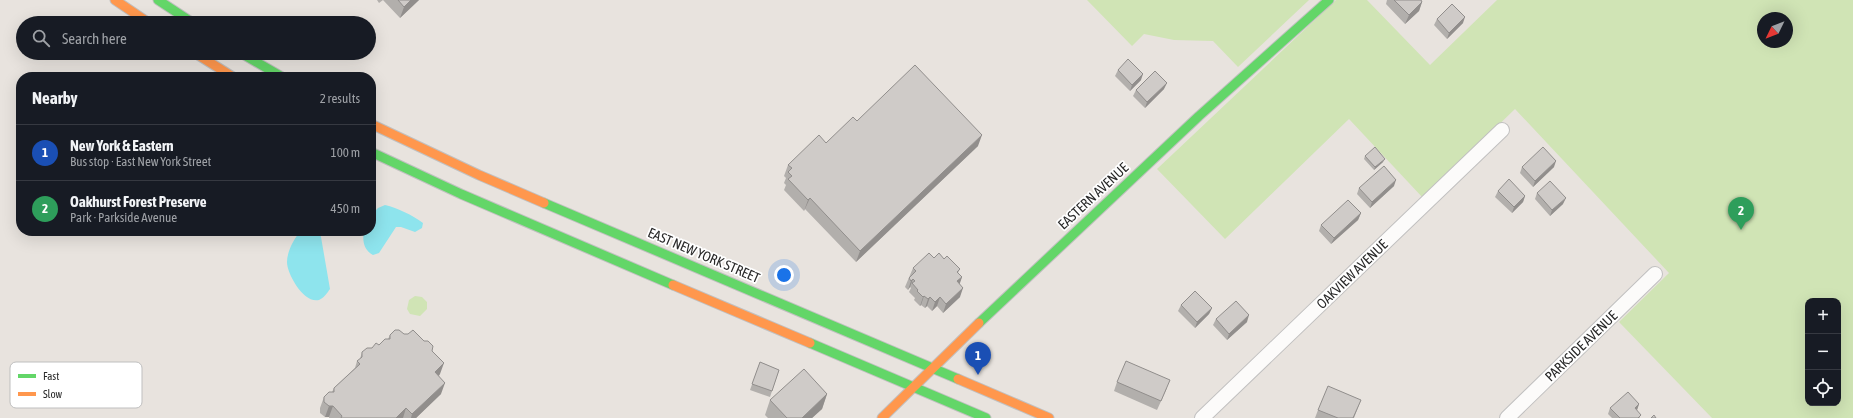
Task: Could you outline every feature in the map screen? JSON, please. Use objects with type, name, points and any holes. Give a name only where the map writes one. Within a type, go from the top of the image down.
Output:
[{"type":"main road","points":[[115,0],[139,16]]},
{"type":"main road","points":[[158,0],[182,16]]},
{"type":"main road","name":"EASTERN AVENUE","points":[[882,418],[1022,282],[1199,116],[1329,0]]},
{"type":"main road","points":[[206,60],[225,72]]},
{"type":"main road","points":[[253,60],[273,72]]},
{"type":"main road","name":"EAST NEW YORK STREET","points":[[376,126],[479,175],[1049,418]]},
{"type":"main road","points":[[376,154],[462,194],[986,418]]},
{"type":"street","name":"OAKVIEW AVENUE","points":[[1202,418],[1502,130]]},
{"type":"street","name":"PARKSIDE AVENUE","points":[[1507,418],[1655,274]]},
{"type":"green space","points":[[1087,0],[1309,0],[1238,67],[1213,41],[1174,40],[1144,34],[1132,46]]},
{"type":"green space","points":[[1336,0],[1367,0],[1430,65],[1497,0],[1853,0],[1853,418],[1712,418],[1619,322],[1669,273],[1515,109],[1423,198],[1349,119],[1225,239],[1157,169]]},
{"type":"green space","points":[[415,296],[422,297],[427,302],[427,309],[420,316],[410,314],[407,309],[409,300]]},
{"type":"water","points":[[385,205],[400,210],[423,223],[422,228],[415,232],[401,227],[396,227],[379,253],[373,255],[364,245],[363,238],[363,236],[376,236],[376,210]]},
{"type":"water","points":[[297,236],[321,236],[330,289],[324,297],[319,300],[313,300],[302,293],[290,274],[287,258],[293,241]]},
{"type":"building","points":[[398,0],[411,0],[404,7]]},
{"type":"building","points":[[1394,0],[1421,0],[1422,2],[1409,15]]},
{"type":"building","points":[[1452,4],[1465,17],[1449,33],[1437,19]]},
{"type":"building","points":[[1128,59],[1143,74],[1132,85],[1118,70]]},
{"type":"building","points":[[915,65],[982,135],[860,251],[810,198],[808,200],[788,179],[792,176],[788,172],[792,168],[788,165],[819,135],[826,143],[853,117],[857,121]]},
{"type":"building","points":[[1155,71],[1167,83],[1147,102],[1136,90]]},
{"type":"building","points":[[1375,147],[1385,159],[1375,167],[1365,156]]},
{"type":"building","points":[[1543,147],[1556,161],[1535,181],[1522,167]]},
{"type":"building","points":[[1384,166],[1396,180],[1372,202],[1359,188]]},
{"type":"building","points":[[1509,179],[1525,196],[1514,207],[1498,191]]},
{"type":"building","points":[[1550,181],[1566,198],[1552,210],[1537,193]]},
{"type":"building","points":[[1348,200],[1361,213],[1334,238],[1321,225]]},
{"type":"building","points":[[929,253],[934,258],[939,253],[944,259],[947,256],[960,269],[957,272],[962,277],[957,281],[963,288],[946,304],[940,297],[935,302],[930,297],[928,299],[924,296],[923,297],[912,283],[915,281],[913,279],[911,281],[909,278],[916,271],[913,268]]},
{"type":"building","points":[[1195,291],[1212,308],[1197,322],[1181,305]]},
{"type":"building","points":[[1236,301],[1249,315],[1229,334],[1216,319]]},
{"type":"building","points":[[395,330],[408,334],[413,330],[424,341],[428,341],[433,346],[432,351],[444,363],[435,372],[445,383],[412,414],[406,408],[396,418],[341,418],[342,416],[333,406],[329,406],[324,402],[324,397],[329,392],[334,392],[334,388],[360,364],[357,361],[362,357],[362,352],[367,348],[372,348],[376,343],[379,345],[385,339],[390,339],[390,335]]},
{"type":"building","points":[[1126,361],[1170,380],[1161,401],[1117,382]]},
{"type":"building","points":[[760,362],[779,370],[772,391],[752,384]]},
{"type":"building","points":[[804,369],[827,394],[802,418],[787,418],[770,400]]},
{"type":"building","points":[[1328,386],[1361,400],[1353,418],[1338,418],[1318,410]]},
{"type":"building","points":[[1628,392],[1639,404],[1635,408],[1641,415],[1638,418],[1620,418],[1610,408]]},
{"type":"traffic: fast","points":[[158,0],[182,16]]},
{"type":"traffic: fast","points":[[979,323],[1199,116],[1329,0]]},
{"type":"traffic: fast","points":[[253,60],[273,72]]},
{"type":"traffic: fast","points":[[376,154],[461,194],[673,285]]},
{"type":"traffic: fast","points":[[544,203],[958,379]]},
{"type":"traffic: fast","points":[[810,343],[986,418]]},
{"type":"traffic: slow","points":[[115,0],[139,16]]},
{"type":"traffic: slow","points":[[206,60],[225,72]]},
{"type":"traffic: slow","points":[[376,126],[479,175],[544,203]]},
{"type":"traffic: slow","points":[[673,285],[810,343]]},
{"type":"traffic: slow","points":[[882,418],[979,323]]},
{"type":"traffic: slow","points":[[958,379],[1049,418]]},
{"type":"place","name":"Oakhurst Forest Preserve","points":[[1741,230]]},
{"type":"place","name":"New York & Eastern","points":[[978,375]]}]
